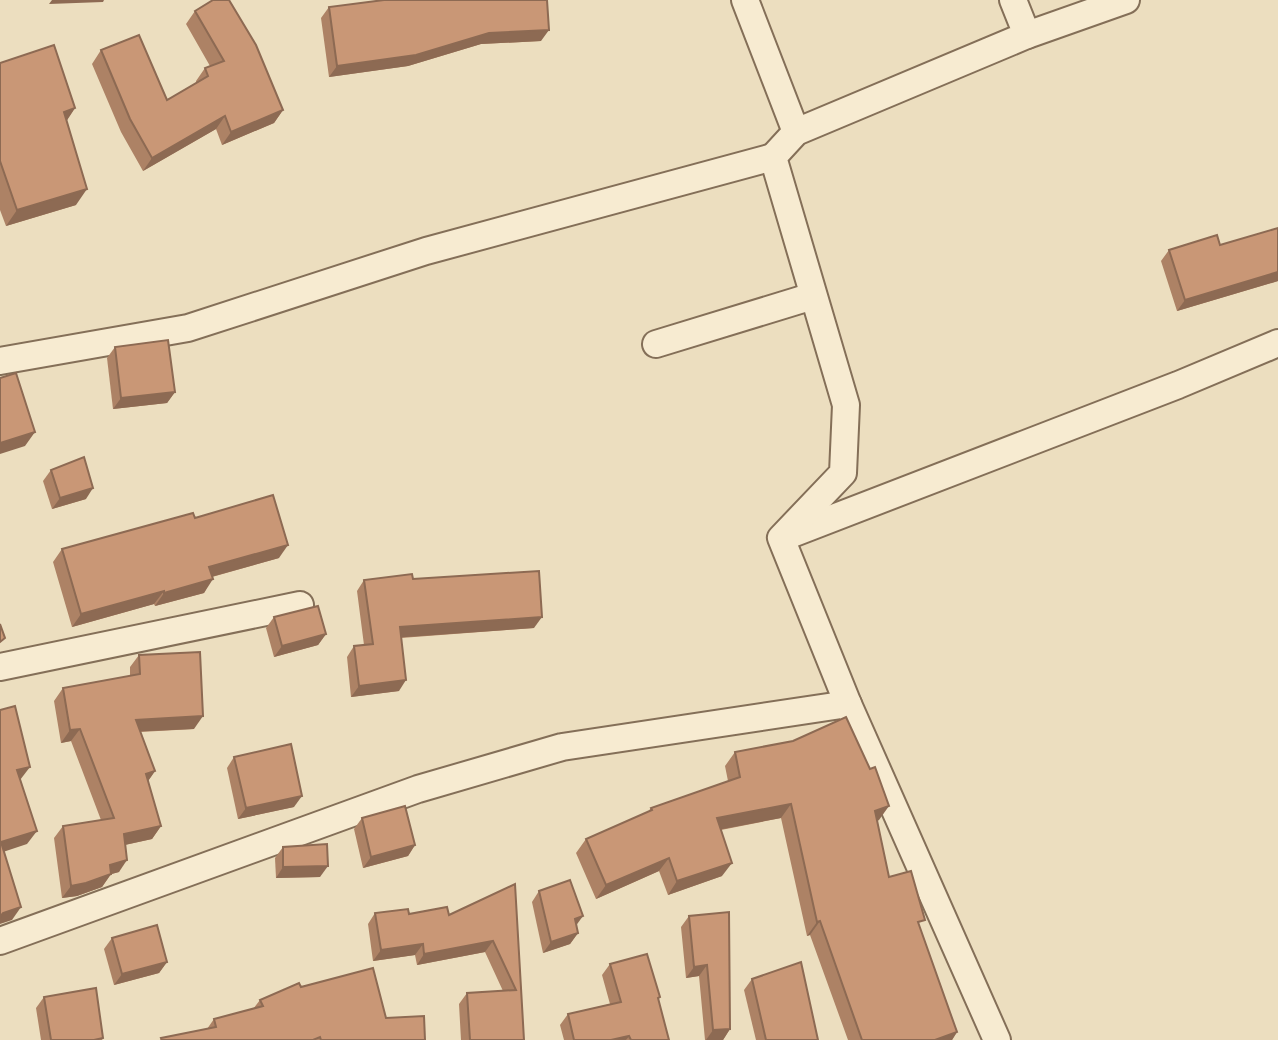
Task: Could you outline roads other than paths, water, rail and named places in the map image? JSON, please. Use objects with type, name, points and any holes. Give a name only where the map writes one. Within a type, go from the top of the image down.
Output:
[{"type":"street","points":[[745,0],[796,132]]},
{"type":"street","points":[[1013,0],[1027,35]]},
{"type":"street","points":[[0,360],[188,328],[426,251],[773,156],[796,132],[1027,35],[1126,0]]},
{"type":"street","points":[[773,156],[846,405],[842,473],[781,538]]},
{"type":"street","points":[[656,344],[813,296]]},
{"type":"street","points":[[781,538],[1178,385],[1278,343]]},
{"type":"street","points":[[781,538],[848,704],[997,1040]]},
{"type":"street","points":[[0,667],[300,605]]},
{"type":"street","points":[[0,941],[418,789],[562,747],[848,704]]}]
